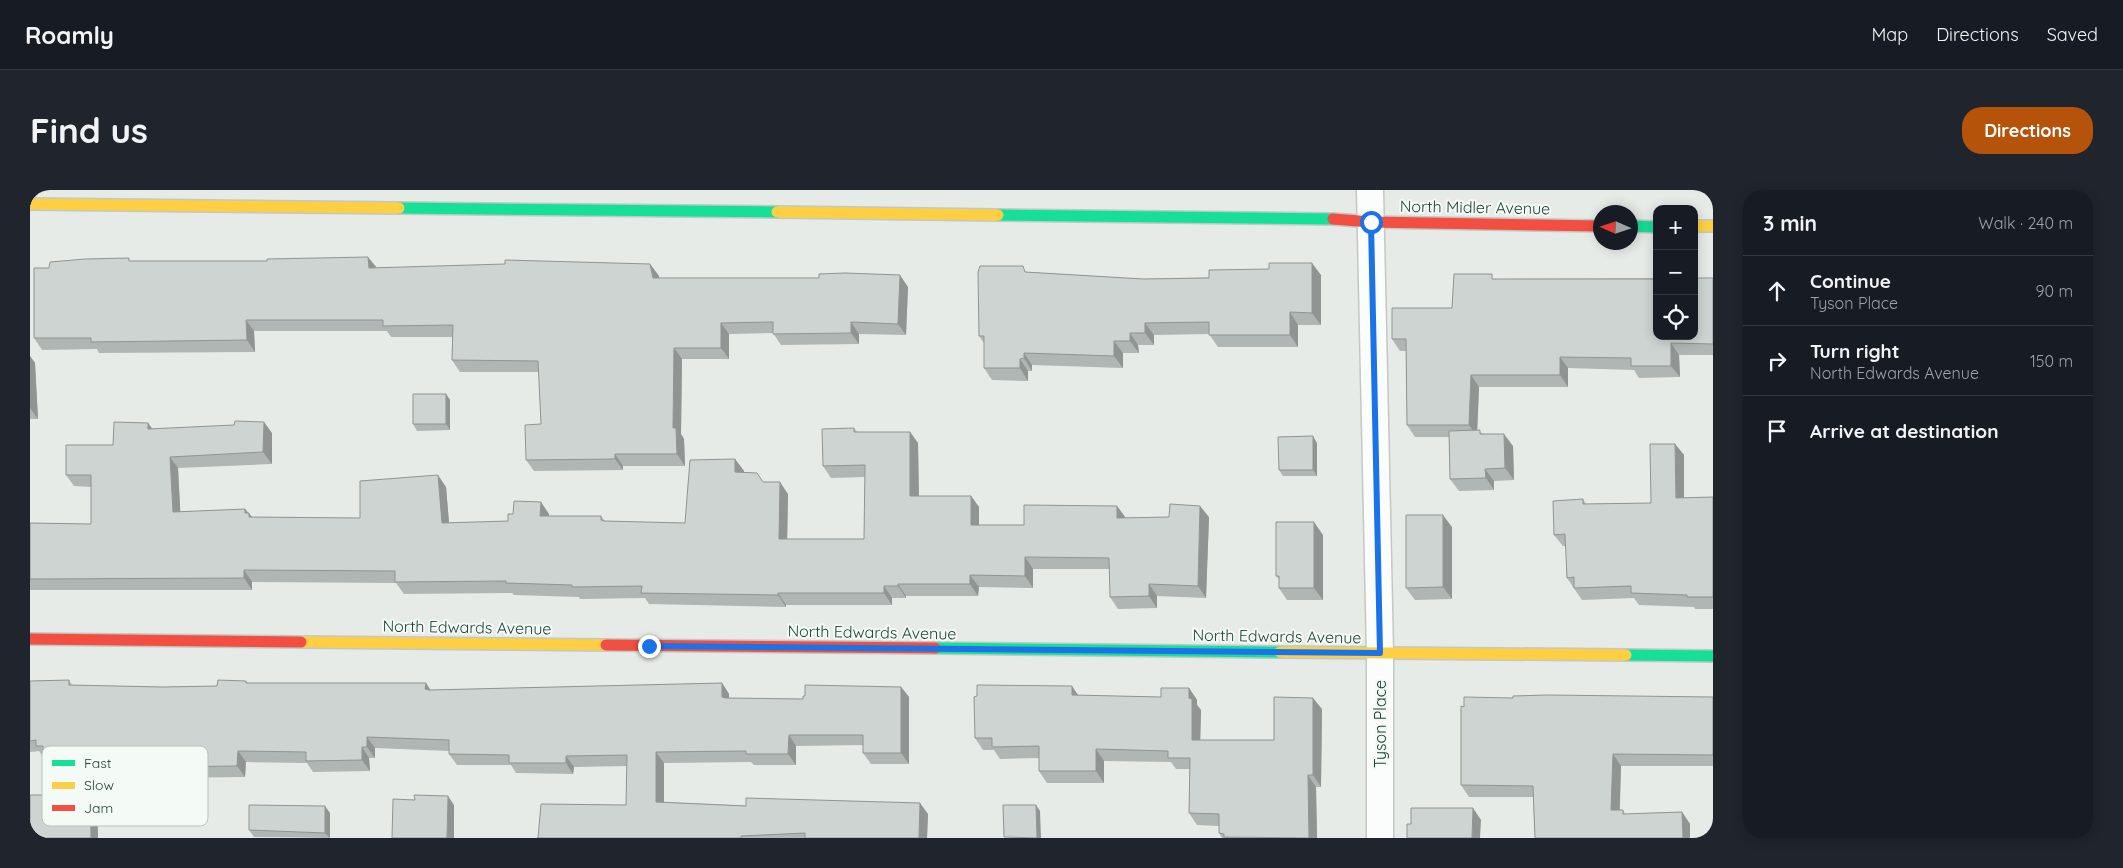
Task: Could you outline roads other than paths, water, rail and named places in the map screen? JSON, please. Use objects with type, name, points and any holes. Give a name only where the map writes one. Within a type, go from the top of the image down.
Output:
[{"type":"street","name":"Tyson Place","points":[[1370,190],[1380,653],[1380,838]]},
{"type":"street","name":"North Midler Avenue","points":[[30,204],[1315,218],[1371,222],[1593,226]]},
{"type":"street","points":[[1638,226],[1653,227]]},
{"type":"street","points":[[1698,226],[1713,226]]},
{"type":"street","name":"North Edwards Avenue","points":[[30,639],[1713,656]]}]
